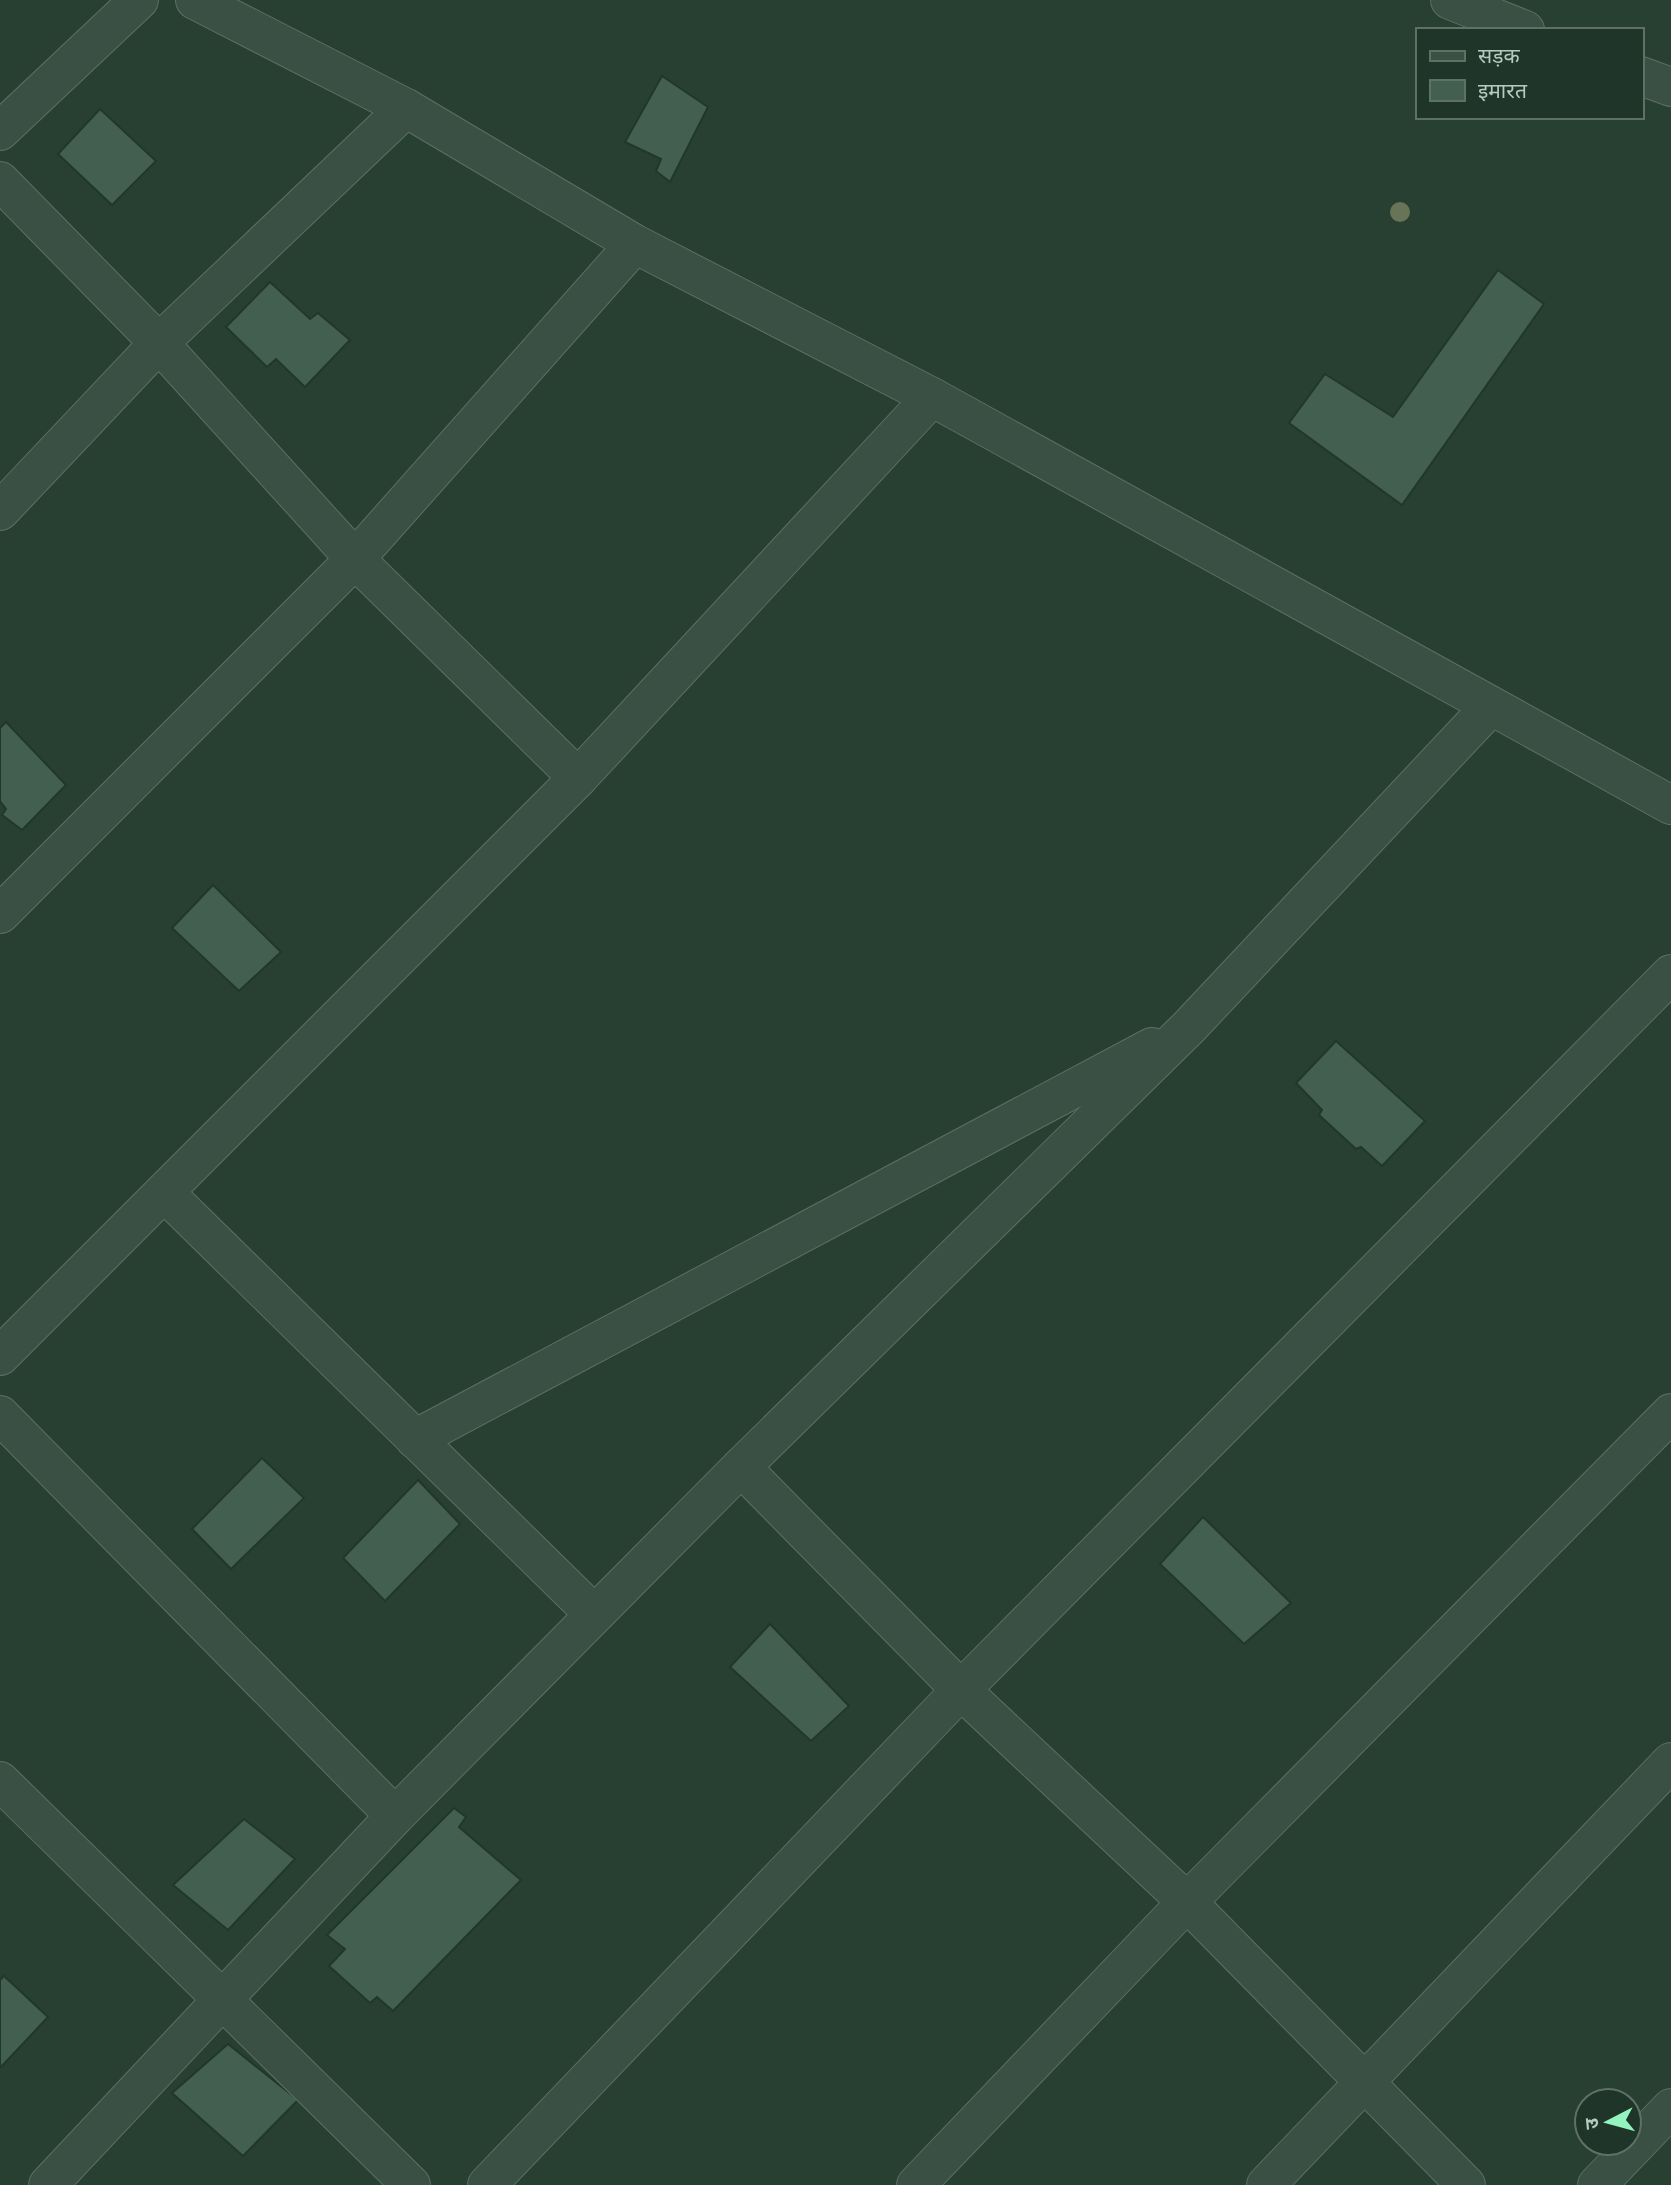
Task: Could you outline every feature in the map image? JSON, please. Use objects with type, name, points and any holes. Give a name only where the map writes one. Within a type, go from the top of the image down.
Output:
[{"type":"street","points":[[0,131],[139,0]]},
{"type":"street","points":[[195,0],[406,108],[635,244],[932,397],[1671,805]]},
{"type":"street","points":[[1450,0],[1520,28]]},
{"type":"street","points":[[1643,77],[1671,87]]},
{"type":"street","points":[[0,511],[159,343],[406,108]]},
{"type":"street","points":[[0,181],[159,343],[355,559],[578,778]]},
{"type":"street","points":[[0,914],[355,559],[635,244]]},
{"type":"street","points":[[0,1356],[578,778],[932,397]]},
{"type":"street","points":[[48,2185],[395,1816],[741,1467],[1189,1027],[1490,707]]},
{"type":"street","points":[[488,2185],[961,1690],[1671,974]]},
{"type":"street","points":[[415,1439],[1189,1027]]},
{"type":"street","points":[[164,1192],[594,1614]]},
{"type":"street","points":[[916,2185],[1187,1902],[1671,1413]]},
{"type":"street","points":[[0,1415],[395,1816]]},
{"type":"street","points":[[741,1467],[961,1690],[1187,1902],[1466,2185]]},
{"type":"street","points":[[1266,2185],[1671,1762]]},
{"type":"street","points":[[0,1781],[411,2185]]},
{"type":"street","points":[[1597,2185],[1671,2108]]},
{"type":"building","points":[[662,76],[708,107],[670,182],[656,171],[661,159],[625,142]]},
{"type":"building","points":[[100,109],[156,161],[112,205],[58,154]]},
{"type":"building","points":[[1498,270],[1544,304],[1402,505],[1289,423],[1325,374],[1393,417]]},
{"type":"building","points":[[270,282],[310,319],[318,313],[350,340],[305,387],[276,359],[267,367],[226,327]]},
{"type":"building","points":[[6,722],[66,785],[22,830],[2,815],[6,809],[0,801],[0,728]]},
{"type":"building","points":[[213,885],[281,952],[239,991],[172,928]]},
{"type":"building","points":[[1336,1041],[1425,1121],[1382,1166],[1361,1147],[1356,1149],[1319,1115],[1322,1110],[1296,1083]]},
{"type":"building","points":[[262,1458],[304,1498],[231,1569],[192,1529]]},
{"type":"building","points":[[418,1480],[460,1524],[385,1601],[343,1558]]},
{"type":"building","points":[[1203,1517],[1291,1603],[1244,1644],[1160,1564]]},
{"type":"building","points":[[770,1624],[849,1706],[811,1741],[730,1667]]},
{"type":"building","points":[[454,1808],[466,1817],[459,1827],[521,1880],[393,2011],[377,1997],[370,2003],[329,1966],[345,1949],[327,1935]]},
{"type":"building","points":[[244,1819],[295,1859],[228,1930],[173,1885]]},
{"type":"building","points":[[4,1976],[48,2017],[0,2068],[0,1980]]},
{"type":"building","points":[[228,2044],[298,2100],[243,2156],[172,2093]]}]
